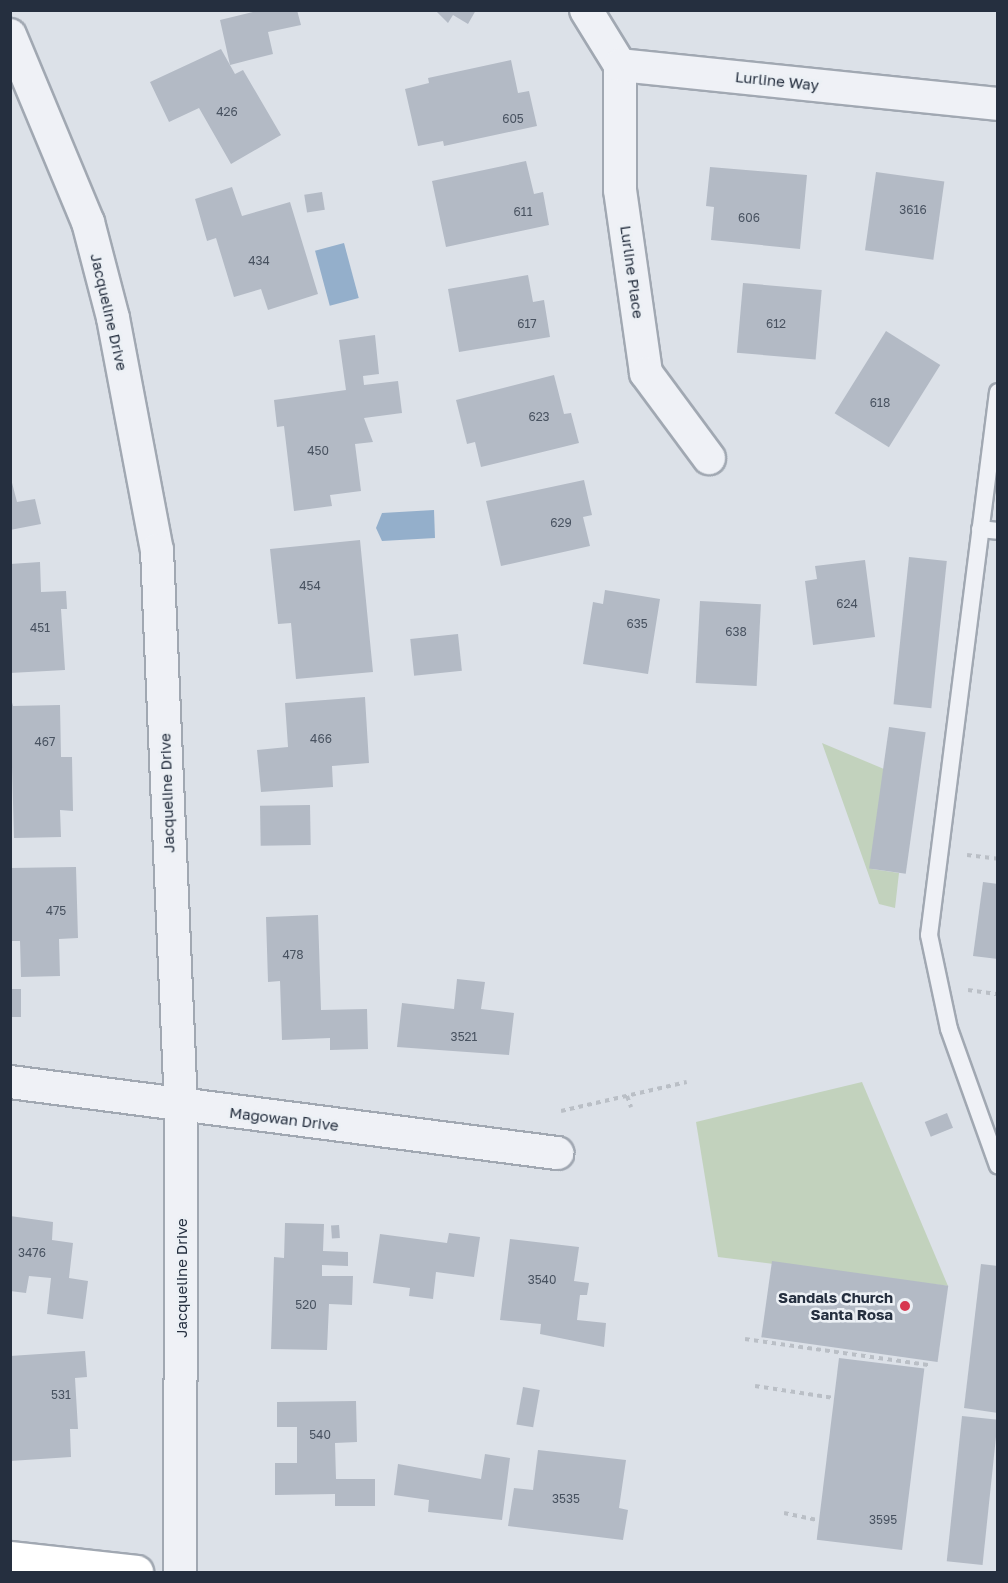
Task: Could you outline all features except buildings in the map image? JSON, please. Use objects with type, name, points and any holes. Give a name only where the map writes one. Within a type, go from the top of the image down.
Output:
[{"type":"street","points":[[586,10],[620,65]]},
{"type":"street","name":"Jacqueline Drive","points":[[10,35],[88,222],[113,318],[157,550],[181,1106],[180,1572]]},
{"type":"street","name":"Lurline Way","points":[[620,65],[998,104]]},
{"type":"street","name":"Lurline Place","points":[[620,65],[620,190],[646,373],[709,458]]},
{"type":"street","name":"Magowan Drive","points":[[10,1082],[181,1106],[558,1153]]},
{"type":"street","points":[[10,1558],[136,1572]]},
{"type":"lane","points":[[998,392],[929,935],[952,1038],[998,1166]]},
{"type":"lane","points":[[980,529],[998,531]]},
{"type":"path","points":[[963,854],[998,859]]},
{"type":"path","points":[[957,990],[998,994]]},
{"type":"path","points":[[561,1111],[687,1082]]},
{"type":"path","points":[[627,1095],[631,1107]]},
{"type":"path","points":[[745,1339],[928,1365]]},
{"type":"path","points":[[755,1386],[834,1398]]},
{"type":"path","points":[[784,1513],[818,1520]]},
{"type":"green space","points":[[822,743],[884,769],[872,869],[899,873],[895,908],[879,904]]},
{"type":"green space","points":[[862,1082],[948,1286],[718,1257],[696,1122]]},
{"type":"water","points":[[344,243],[359,298],[330,306],[315,251]]},
{"type":"water","points":[[434,510],[435,538],[382,541],[376,528],[382,513]]},
{"type":"place","name":"Sandals Church Santa Rosa","points":[[905,1306]]}]
